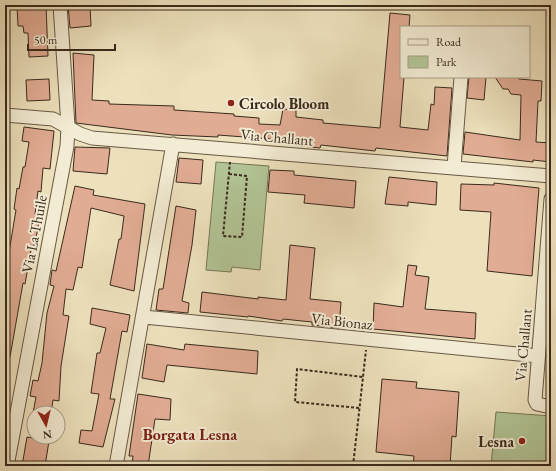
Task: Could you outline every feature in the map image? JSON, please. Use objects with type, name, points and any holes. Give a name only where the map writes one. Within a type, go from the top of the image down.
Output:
[{"type":"street","name":"Via La Thuile","points":[[7,466],[67,146],[68,126],[60,5]]},
{"type":"street","points":[[454,167],[461,78]]},
{"type":"street","name":"Via Challant","points":[[5,115],[53,119],[80,134],[92,138],[551,176]]},
{"type":"street","points":[[116,466],[144,318],[173,144]]},
{"type":"street","name":"Via Challant","points":[[551,199],[547,293],[538,356],[535,400],[537,404],[551,406]]},
{"type":"street","name":"Via Bionaz","points":[[144,318],[538,356]]},
{"type":"path","points":[[229,174],[247,176],[242,237],[223,236],[231,149]]},
{"type":"path","points":[[353,466],[367,339]]},
{"type":"path","points":[[359,408],[295,402],[297,369],[363,377]]},
{"type":"green space","points":[[216,162],[269,166],[260,270],[232,267],[231,272],[206,270]]},
{"type":"green space","name":"Lesna","points":[[496,412],[551,416],[551,466],[491,466]]},
{"type":"building","points":[[17,5],[46,5],[48,56],[29,57],[28,33],[24,33],[23,26],[18,26]]},
{"type":"building","points":[[68,5],[90,5],[91,26],[70,28]]},
{"type":"building","points":[[390,13],[410,15],[409,26],[400,26],[400,78],[404,78],[400,127],[428,130],[431,104],[434,105],[435,87],[452,88],[447,156],[376,148],[375,151],[321,145],[320,148],[294,145],[294,142],[271,139],[218,135],[218,137],[172,135],[76,123],[73,53],[94,55],[92,100],[109,101],[109,104],[174,106],[174,110],[234,114],[234,116],[259,118],[259,124],[280,125],[283,109],[296,110],[296,117],[323,120],[323,123],[380,128]]},
{"type":"building","points":[[469,78],[486,78],[484,100],[467,98]]},
{"type":"building","points":[[496,78],[518,78],[542,81],[541,101],[538,101],[536,142],[551,143],[551,162],[533,160],[533,162],[463,154],[465,132],[520,140],[521,95],[511,94],[508,89],[503,89]]},
{"type":"building","points":[[49,79],[50,100],[27,101],[26,80]]},
{"type":"building","points":[[24,127],[54,131],[50,169],[43,168],[41,192],[38,191],[35,214],[40,215],[37,233],[33,250],[31,250],[25,284],[23,283],[10,357],[5,356],[5,252],[9,252],[16,210],[14,209],[17,188],[19,189],[23,167],[25,167],[29,142],[22,141]]},
{"type":"building","points":[[75,147],[110,148],[107,174],[73,171]]},
{"type":"building","points":[[179,158],[203,160],[201,184],[176,182]]},
{"type":"building","points":[[270,170],[294,171],[294,175],[356,181],[354,208],[304,203],[305,195],[268,192]]},
{"type":"building","points":[[389,177],[437,182],[436,205],[408,202],[408,206],[385,204]]},
{"type":"building","points":[[494,183],[539,188],[532,276],[487,271],[491,212],[460,210],[461,184],[494,185]]},
{"type":"building","points":[[75,186],[94,190],[93,195],[145,204],[134,291],[110,285],[119,239],[121,239],[124,216],[91,208],[82,268],[78,267],[73,290],[66,289],[63,315],[69,316],[61,366],[59,401],[53,400],[52,405],[34,405],[36,397],[30,396],[33,380],[38,381],[42,363],[47,313],[54,286],[50,285],[52,270],[56,271]]},
{"type":"building","points":[[176,206],[196,210],[192,245],[182,301],[189,303],[188,313],[156,310],[159,289],[163,289]]},
{"type":"building","points":[[290,245],[315,248],[310,299],[341,302],[339,328],[312,325],[312,322],[283,319],[282,321],[248,316],[200,312],[202,292],[258,299],[258,297],[286,300]]},
{"type":"building","points":[[408,265],[417,266],[415,275],[429,277],[425,309],[476,313],[475,339],[373,329],[374,303],[403,307]]},
{"type":"building","points":[[92,308],[130,315],[127,332],[122,331],[110,399],[115,399],[103,447],[79,443],[81,430],[92,431],[99,394],[91,393],[97,353],[100,353],[106,328],[90,324]]},
{"type":"building","points":[[147,344],[184,350],[185,344],[258,351],[257,374],[167,365],[164,382],[142,378]]},
{"type":"building","points":[[382,379],[417,382],[416,388],[459,392],[456,437],[452,436],[450,466],[413,466],[414,456],[376,452]]},
{"type":"building","points":[[138,394],[171,399],[170,420],[155,419],[148,466],[132,466],[133,456],[129,456]]},
{"type":"building","points":[[26,443],[26,445],[48,445],[45,466],[22,466]]},
{"type":"place","name":"Circolo Bloom","points":[[231,103]]},
{"type":"place","name":"Lesna","points":[[522,441]]},
{"type":"district","name":"Borgata Lesna","points":[[190,434]]}]
